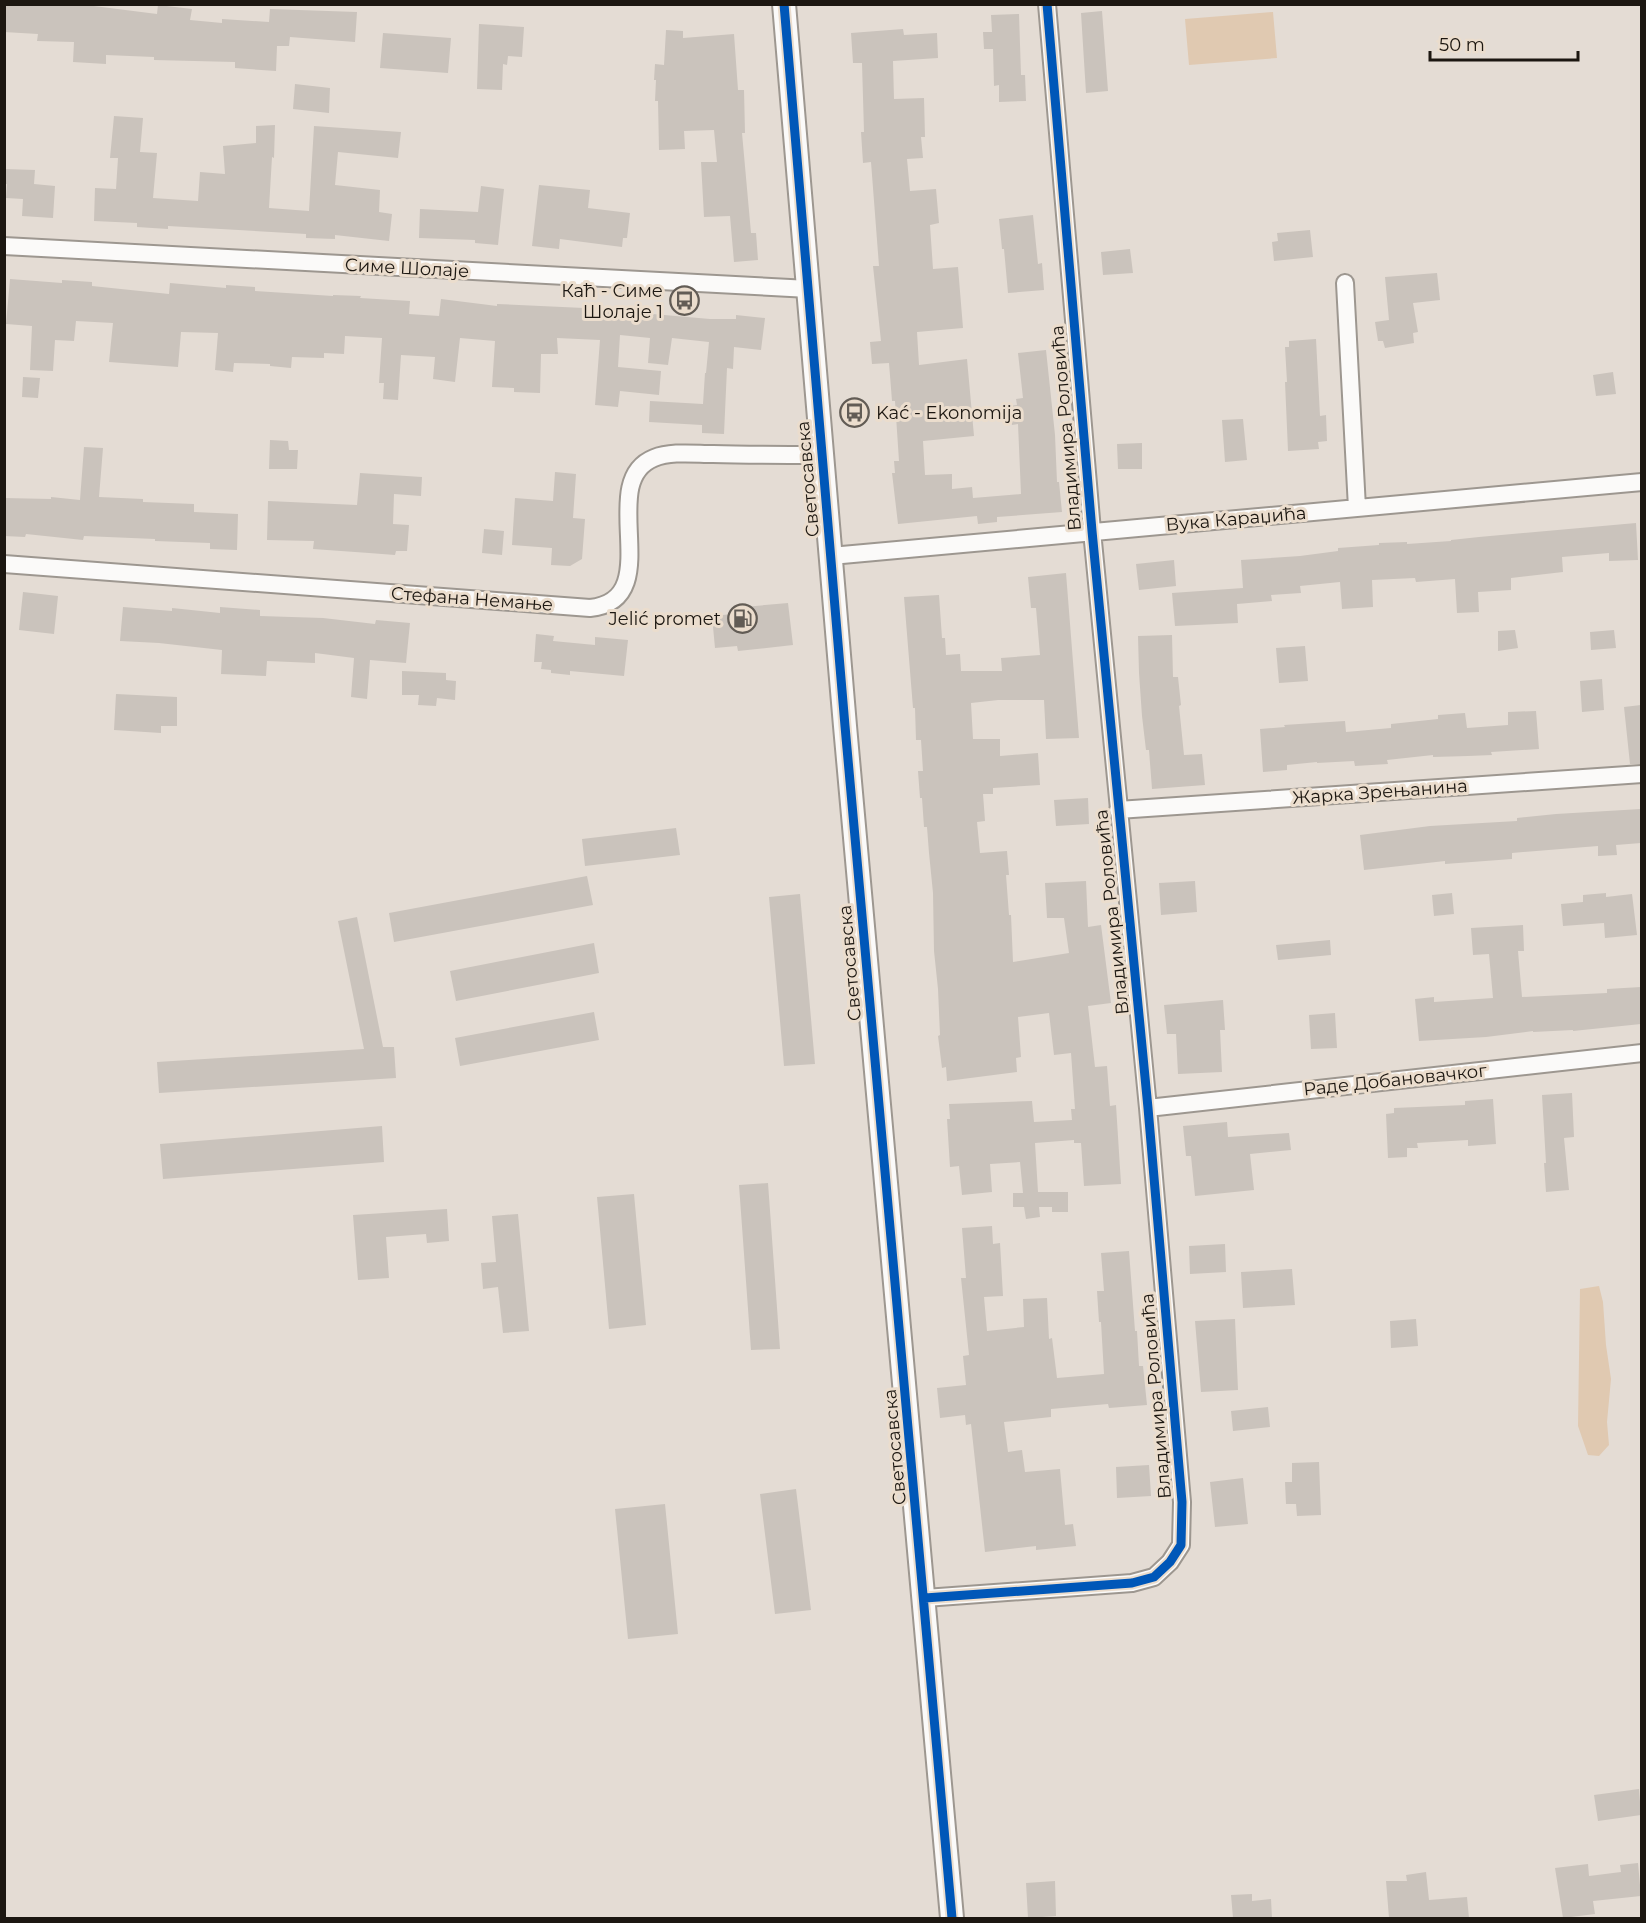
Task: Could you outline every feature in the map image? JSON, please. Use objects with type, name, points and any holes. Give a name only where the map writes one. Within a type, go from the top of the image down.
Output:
[{"type":"main road","name":"Светосавска","points":[[784,4],[822,455],[926,1598],[952,1918]]},
{"type":"street","name":"Владимира Роловића","points":[[926,1598],[1132,1583],[1154,1577],[1170,1562],[1181,1545],[1182,1502],[1148,1108],[1092,531],[1047,4]]},
{"type":"street","name":"Симе Шолаје","points":[[4,246],[809,289]]},
{"type":"street","points":[[1345,283],[1357,508]]},
{"type":"street","name":"Стефана Немање","points":[[4,564],[599,607],[615,600],[621,594],[625,583],[629,562],[631,485],[638,469],[646,463],[655,458],[679,454],[822,455]]},
{"type":"street","name":"Вука Караџића","points":[[831,556],[1641,482]]},
{"type":"street","name":"Жарка Зрењанина","points":[[1118,810],[1641,774]]},
{"type":"street","name":"Раде Добановачког","points":[[1148,1108],[1641,1053]]},
{"type":"shaded area","points":[[1273,12],[1277,58],[1189,65],[1185,19]]},
{"type":"shaded area","points":[[1599,1286],[1603,1302],[1611,1379],[1607,1422],[1609,1445],[1599,1456],[1588,1455],[1578,1426],[1580,1289]]},
{"type":"building","points":[[4,4],[78,4],[157,14],[158,5],[192,9],[190,20],[222,23],[222,19],[269,22],[270,9],[357,12],[355,42],[290,37],[289,46],[277,46],[276,71],[235,68],[235,62],[154,60],[154,57],[106,55],[106,64],[73,62],[74,42],[37,41],[38,34],[4,32]]},
{"type":"building","points":[[1102,11],[1108,91],[1086,93],[1081,13]]},
{"type":"building","points":[[1019,14],[1021,75],[1025,75],[1026,101],[999,102],[999,85],[994,86],[993,49],[984,49],[983,32],[992,32],[991,15]]},
{"type":"building","points":[[479,24],[524,27],[522,57],[508,56],[507,65],[503,64],[502,90],[477,89]]},
{"type":"building","points":[[903,29],[904,35],[937,33],[938,58],[893,61],[894,99],[924,98],[925,137],[921,137],[923,158],[907,159],[910,191],[936,189],[939,223],[930,225],[933,269],[958,267],[963,328],[917,332],[919,365],[967,359],[974,436],[923,441],[925,475],[952,474],[952,489],[972,487],[973,498],[1021,494],[1018,424],[1012,425],[1009,406],[1017,405],[1016,399],[1023,398],[1018,353],[1046,350],[1055,435],[1057,482],[1059,482],[1062,512],[997,517],[997,522],[978,524],[977,516],[898,524],[892,473],[895,473],[894,461],[899,461],[895,401],[892,401],[889,363],[872,364],[870,342],[881,341],[873,266],[879,266],[871,162],[863,163],[862,63],[853,63],[851,33]]},
{"type":"building","points":[[666,30],[683,31],[683,38],[734,34],[738,90],[744,90],[745,133],[742,133],[751,233],[756,233],[758,260],[734,262],[730,216],[704,217],[701,162],[717,162],[714,130],[684,131],[685,149],[659,150],[658,101],[655,101],[656,80],[654,80],[655,64],[664,65]]},
{"type":"building","points":[[383,33],[451,38],[448,73],[380,68]]},
{"type":"building","points":[[295,84],[330,88],[329,113],[293,109]]},
{"type":"building","points":[[114,116],[143,118],[140,152],[157,153],[153,198],[198,201],[200,172],[225,174],[223,146],[256,143],[256,126],[275,125],[269,208],[309,211],[314,126],[401,132],[398,158],[338,152],[335,185],[380,190],[379,212],[392,214],[389,241],[335,235],[335,239],[306,238],[306,234],[168,226],[168,229],[137,227],[137,223],[94,221],[95,188],[116,189],[118,158],[110,158]]},
{"type":"building","points":[[4,169],[35,170],[34,184],[55,186],[53,218],[22,216],[23,199],[6,198],[7,184],[4,184]]},
{"type":"building","points":[[539,185],[590,190],[588,208],[630,213],[627,238],[623,238],[622,247],[560,239],[559,249],[532,246]]},
{"type":"building","points":[[481,186],[504,189],[498,245],[475,243],[475,240],[419,238],[420,209],[478,212]]},
{"type":"building","points":[[1033,215],[1038,264],[1042,263],[1044,290],[1008,293],[999,219]]},
{"type":"building","points":[[1310,230],[1313,257],[1274,261],[1272,242],[1278,241],[1277,233]]},
{"type":"building","points":[[1130,249],[1133,273],[1103,275],[1101,252]]},
{"type":"building","points":[[1437,273],[1440,300],[1413,303],[1418,332],[1413,333],[1414,343],[1385,348],[1383,341],[1378,341],[1375,322],[1389,320],[1385,277]]},
{"type":"building","points":[[10,279],[62,283],[62,280],[92,282],[92,286],[169,294],[170,283],[226,288],[226,285],[255,287],[255,291],[361,296],[360,298],[410,301],[409,314],[439,316],[441,299],[497,306],[497,304],[584,308],[710,319],[736,319],[736,315],[765,318],[761,350],[734,347],[733,369],[727,368],[724,434],[702,433],[702,425],[649,422],[650,401],[703,404],[709,342],[672,338],[668,365],[648,363],[650,338],[620,335],[618,367],[661,371],[659,395],[620,391],[618,407],[595,405],[600,340],[557,338],[558,354],[541,354],[540,393],[514,392],[514,388],[492,387],[495,341],[460,338],[455,382],[433,379],[435,357],[401,355],[398,400],[383,399],[384,383],[379,383],[382,338],[345,336],[344,354],[324,353],[324,358],[292,357],[291,368],[270,366],[270,364],[234,363],[233,372],[215,370],[218,333],[181,332],[178,367],[109,362],[113,323],[76,321],[74,341],[55,340],[53,371],[30,370],[32,326],[6,324]]},
{"type":"building","points":[[1316,339],[1320,416],[1326,415],[1327,441],[1318,442],[1319,449],[1288,451],[1285,347],[1289,347],[1289,341]]},
{"type":"building","points":[[1613,372],[1616,394],[1596,396],[1593,375]]},
{"type":"building","points":[[23,377],[40,378],[38,398],[22,397]]},
{"type":"building","points":[[1243,419],[1247,460],[1225,462],[1222,420]]},
{"type":"building","points":[[270,440],[288,441],[289,450],[298,450],[297,469],[269,469]]},
{"type":"building","points":[[1142,443],[1142,469],[1118,469],[1117,444]]},
{"type":"building","points":[[84,447],[103,448],[99,497],[194,504],[194,512],[238,514],[237,550],[210,549],[210,543],[155,541],[155,539],[84,536],[83,540],[26,534],[25,537],[4,536],[4,498],[51,499],[51,497],[80,500]]},
{"type":"building","points":[[555,472],[576,474],[573,518],[585,519],[582,559],[570,566],[551,565],[552,548],[512,545],[515,498],[553,501]]},
{"type":"building","points":[[360,473],[422,477],[421,496],[394,494],[393,524],[409,525],[407,551],[396,551],[395,555],[313,549],[314,541],[267,540],[268,501],[357,505]]},
{"type":"building","points":[[1636,523],[1638,560],[1609,561],[1609,553],[1562,557],[1563,572],[1511,578],[1511,590],[1478,592],[1479,612],[1457,613],[1455,579],[1416,582],[1415,578],[1372,580],[1373,607],[1342,609],[1340,582],[1300,586],[1301,593],[1271,595],[1272,601],[1237,604],[1238,623],[1175,626],[1172,593],[1243,588],[1241,560],[1300,556],[1338,551],[1338,548],[1379,545],[1379,543],[1451,541]]},
{"type":"building","points":[[484,529],[504,531],[502,555],[482,553]]},
{"type":"building","points":[[1174,560],[1176,586],[1139,590],[1136,564]]},
{"type":"building","points":[[1066,573],[1079,738],[1046,739],[1044,700],[998,700],[971,703],[973,739],[1000,739],[1000,756],[1038,753],[1040,785],[993,788],[993,794],[983,794],[985,821],[977,822],[980,853],[1007,851],[1009,875],[1006,875],[1013,962],[1069,953],[1064,918],[1047,918],[1045,883],[1086,881],[1088,927],[1101,925],[1111,1003],[1088,1006],[1095,1067],[1107,1066],[1110,1106],[1116,1105],[1121,1184],[1084,1186],[1081,1143],[1074,1143],[1074,1140],[1035,1143],[1038,1192],[1068,1192],[1068,1212],[1052,1212],[1052,1207],[1039,1207],[1040,1217],[1026,1219],[1024,1207],[1013,1207],[1013,1193],[1023,1193],[1020,1162],[990,1164],[992,1192],[962,1195],[959,1166],[950,1167],[947,1119],[950,1119],[949,1104],[1032,1101],[1034,1122],[1072,1120],[1071,1109],[1075,1109],[1071,1053],[1054,1055],[1049,1013],[1018,1017],[1021,1057],[1016,1058],[1017,1072],[947,1081],[946,1067],[942,1068],[938,1036],[940,1035],[934,951],[933,893],[927,827],[924,827],[918,771],[923,771],[921,740],[916,740],[904,597],[939,595],[942,638],[945,638],[946,655],[960,654],[961,671],[1002,671],[1001,658],[1040,655],[1036,608],[1031,608],[1028,577]]},
{"type":"building","points":[[23,592],[58,596],[54,634],[19,630]]},
{"type":"building","points":[[788,603],[793,645],[738,651],[737,646],[715,648],[712,616],[733,614],[732,608]]},
{"type":"building","points":[[123,607],[172,611],[172,608],[220,613],[220,607],[260,610],[260,616],[323,618],[375,624],[376,620],[410,623],[406,663],[370,660],[367,699],[351,697],[354,658],[315,653],[315,663],[267,661],[266,676],[221,674],[222,650],[120,641]]},
{"type":"building","points":[[1515,630],[1518,648],[1498,651],[1498,631]]},
{"type":"building","points":[[1614,630],[1616,648],[1591,650],[1590,632]]},
{"type":"building","points":[[536,634],[554,636],[553,641],[595,645],[595,637],[628,640],[624,676],[570,671],[570,675],[551,673],[551,670],[541,669],[542,662],[534,662]]},
{"type":"building","points":[[1172,635],[1173,677],[1178,677],[1184,755],[1202,754],[1205,785],[1152,789],[1149,750],[1146,750],[1142,716],[1138,636]]},
{"type":"building","points":[[1305,646],[1308,681],[1279,683],[1276,648]]},
{"type":"building","points":[[402,671],[446,673],[446,680],[456,681],[455,700],[437,698],[436,706],[418,705],[419,695],[402,695]]},
{"type":"building","points":[[1602,679],[1604,710],[1582,712],[1580,681]]},
{"type":"building","points":[[116,694],[177,697],[177,726],[161,726],[161,733],[114,730]]},
{"type":"building","points":[[1641,705],[1641,764],[1630,764],[1624,707]]},
{"type":"building","points":[[1536,711],[1539,749],[1491,752],[1492,755],[1433,757],[1433,755],[1387,760],[1388,764],[1355,766],[1354,761],[1317,762],[1287,765],[1287,770],[1263,772],[1260,729],[1345,721],[1346,732],[1391,728],[1391,724],[1438,719],[1438,715],[1465,713],[1467,728],[1508,725],[1508,712]]},
{"type":"building","points":[[1088,798],[1089,824],[1056,826],[1054,800]]},
{"type":"building","points":[[1641,809],[1641,843],[1616,845],[1617,855],[1598,856],[1598,846],[1512,853],[1512,859],[1445,864],[1445,861],[1364,870],[1360,835],[1430,826],[1517,821],[1517,818],[1556,814]]},
{"type":"building","points":[[676,828],[680,855],[585,866],[582,839]]},
{"type":"building","points":[[587,876],[593,905],[394,942],[389,913]]},
{"type":"building","points":[[1195,881],[1197,912],[1161,915],[1159,883]]},
{"type":"building","points":[[1452,893],[1454,914],[1434,916],[1432,895]]},
{"type":"building","points":[[1606,893],[1606,897],[1632,894],[1637,935],[1605,938],[1604,923],[1563,926],[1561,904],[1583,902],[1583,895]]},
{"type":"building","points":[[800,894],[815,1064],[784,1066],[769,897]]},
{"type":"building","points":[[357,917],[383,1047],[394,1047],[396,1078],[159,1093],[157,1062],[364,1049],[338,921]]},
{"type":"building","points":[[1523,925],[1524,951],[1518,951],[1522,997],[1607,993],[1607,989],[1641,987],[1641,1024],[1419,1041],[1415,999],[1434,997],[1434,1002],[1493,998],[1489,954],[1473,955],[1471,928]]},
{"type":"building","points":[[1330,940],[1331,955],[1278,960],[1276,945]]},
{"type":"building","points":[[594,943],[599,973],[456,1001],[450,971]]},
{"type":"building","points":[[1223,1000],[1225,1030],[1220,1030],[1222,1072],[1178,1074],[1176,1034],[1167,1034],[1164,1005]]},
{"type":"building","points":[[594,1012],[599,1040],[460,1066],[455,1038]]},
{"type":"building","points":[[1335,1013],[1337,1048],[1311,1049],[1309,1015]]},
{"type":"building","points":[[1572,1093],[1574,1137],[1564,1138],[1569,1190],[1546,1192],[1542,1095]]},
{"type":"building","points":[[1493,1099],[1496,1144],[1468,1146],[1468,1140],[1417,1143],[1418,1148],[1407,1148],[1407,1157],[1388,1158],[1386,1114],[1394,1113],[1394,1108],[1465,1105],[1465,1101]]},
{"type":"building","points":[[1227,1122],[1228,1137],[1289,1133],[1291,1150],[1250,1154],[1254,1190],[1195,1196],[1191,1156],[1186,1156],[1183,1126]]},
{"type":"building","points":[[382,1126],[384,1162],[163,1179],[160,1144]]},
{"type":"building","points":[[768,1183],[780,1349],[751,1350],[739,1185]]},
{"type":"building","points":[[634,1194],[646,1325],[609,1329],[597,1197]]},
{"type":"building","points":[[447,1209],[449,1241],[427,1243],[426,1234],[386,1237],[389,1278],[358,1280],[353,1215]]},
{"type":"building","points":[[518,1214],[529,1331],[503,1333],[498,1287],[483,1289],[481,1263],[496,1262],[492,1216]]},
{"type":"building","points":[[992,1226],[993,1244],[1000,1243],[1003,1296],[984,1297],[987,1331],[1024,1327],[1023,1299],[1047,1298],[1049,1339],[1052,1338],[1057,1378],[1104,1374],[1097,1291],[1104,1291],[1101,1253],[1129,1251],[1139,1366],[1143,1366],[1147,1405],[1109,1408],[1108,1404],[1051,1409],[1051,1417],[1004,1422],[1008,1452],[1022,1450],[1025,1472],[1060,1469],[1065,1525],[1073,1524],[1076,1546],[1036,1550],[1036,1546],[985,1552],[971,1424],[966,1425],[965,1415],[940,1418],[937,1388],[966,1385],[963,1356],[969,1355],[961,1278],[966,1278],[962,1228]]},
{"type":"building","points":[[1225,1244],[1226,1272],[1190,1274],[1189,1246]]},
{"type":"building","points":[[1292,1269],[1295,1305],[1243,1308],[1241,1272]]},
{"type":"building","points":[[1235,1319],[1238,1390],[1201,1392],[1195,1321]]},
{"type":"building","points":[[1416,1319],[1418,1346],[1391,1348],[1390,1321]]},
{"type":"building","points":[[1268,1407],[1270,1427],[1233,1431],[1231,1411]]},
{"type":"building","points":[[1319,1462],[1321,1515],[1297,1516],[1296,1504],[1286,1504],[1285,1482],[1292,1482],[1292,1463]]},
{"type":"building","points":[[1149,1465],[1151,1496],[1117,1498],[1116,1467]]},
{"type":"building","points":[[1243,1478],[1248,1524],[1215,1527],[1210,1482]]},
{"type":"building","points":[[796,1489],[811,1610],[775,1614],[760,1494]]},
{"type":"building","points":[[665,1504],[678,1634],[628,1639],[615,1509]]},
{"type":"building","points":[[1639,1789],[1641,1815],[1598,1821],[1594,1795]]},
{"type":"building","points":[[1638,1863],[1641,1896],[1593,1901],[1595,1914],[1563,1918],[1555,1868],[1588,1864],[1589,1876],[1621,1872],[1620,1865]]},
{"type":"building","points":[[1426,1872],[1429,1900],[1467,1897],[1469,1918],[1389,1918],[1386,1881],[1407,1881],[1406,1875]]},
{"type":"building","points":[[1055,1881],[1056,1916],[1028,1918],[1026,1883]]},
{"type":"building","points":[[1252,1894],[1252,1901],[1271,1899],[1272,1918],[1233,1918],[1231,1895]]},
{"type":"cycle path","points":[[784,4],[845,726],[952,1918]]},
{"type":"cycle path","points":[[925,1598],[1132,1583],[1154,1577],[1170,1562],[1181,1545],[1182,1502],[1148,1108],[1092,531],[1047,4]]},
{"type":"place","name":"Каћ - Симе Шолаје 1","points":[[684,301]]},
{"type":"place","name":"Kać - Ekonomija","points":[[855,413]]},
{"type":"place","name":"Jelić promet","points":[[742,619]]}]
